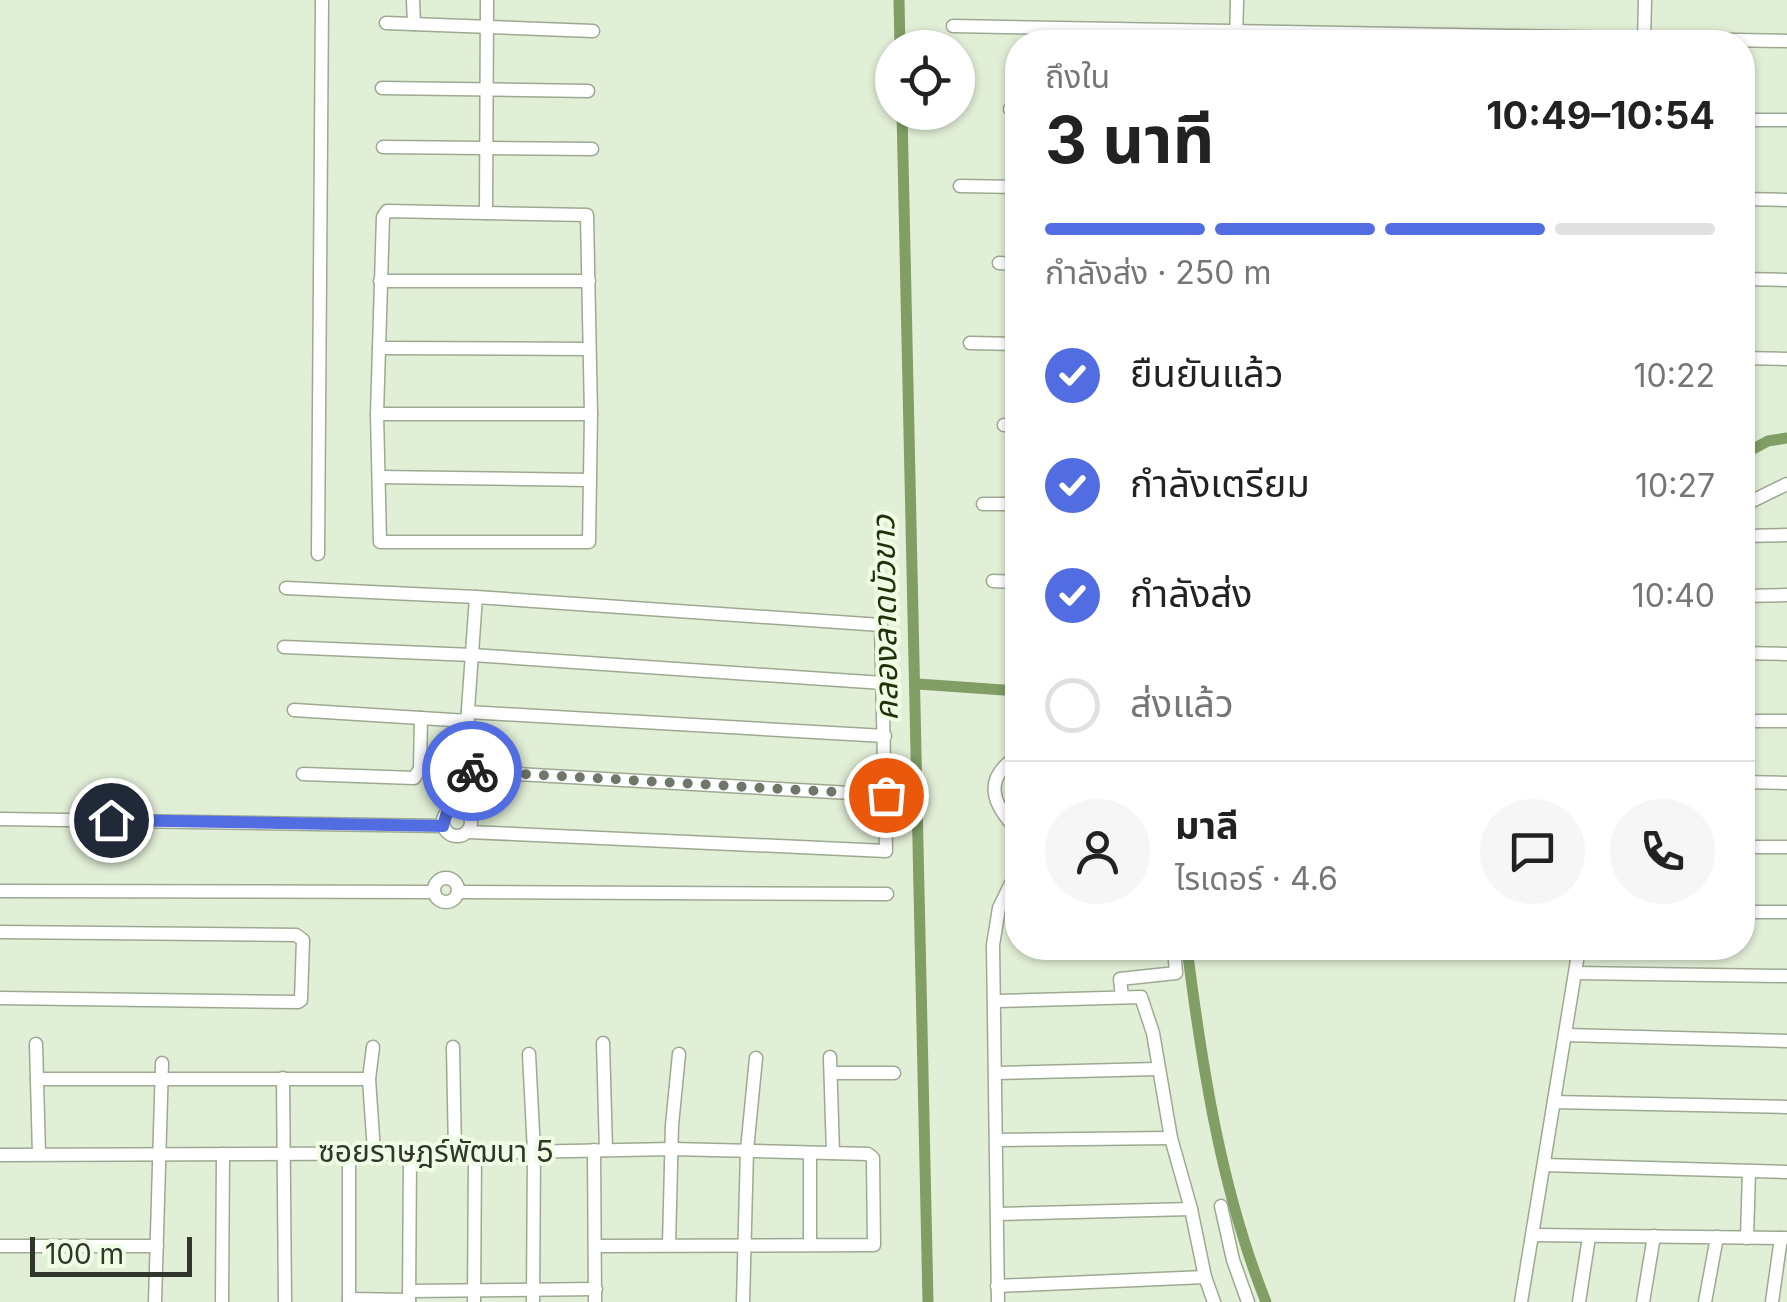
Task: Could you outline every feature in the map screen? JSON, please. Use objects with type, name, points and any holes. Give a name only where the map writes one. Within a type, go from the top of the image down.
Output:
[{"type":"street","points":[[318,554],[322,0]]},
{"type":"street","points":[[413,0],[414,24]]},
{"type":"street","points":[[486,213],[487,0]]},
{"type":"street","points":[[1236,30],[1237,0]]},
{"type":"street","points":[[1644,30],[1645,0]]},
{"type":"street","points":[[386,22],[593,31]]},
{"type":"street","points":[[953,26],[1066,30]]},
{"type":"street","points":[[1755,41],[1787,41]]},
{"type":"street","points":[[382,88],[588,91]]},
{"type":"street","points":[[1755,120],[1787,120]]},
{"type":"street","points":[[383,147],[592,149]]},
{"type":"street","points":[[960,186],[1005,186]]},
{"type":"street","points":[[1755,199],[1787,200]]},
{"type":"street","points":[[388,211],[486,213],[587,215],[589,542],[380,542],[377,414],[383,217],[388,211]]},
{"type":"street","points":[[999,263],[1005,263]]},
{"type":"street","points":[[1755,279],[1787,280]]},
{"type":"street","points":[[380,281],[589,281]]},
{"type":"street","points":[[970,343],[1005,344]]},
{"type":"street","points":[[379,348],[589,349]]},
{"type":"street","points":[[1755,358],[1787,359]]},
{"type":"street","points":[[377,414],[591,414]]},
{"type":"street","points":[[379,477],[589,480]]},
{"type":"street","points":[[1755,500],[1787,484]]},
{"type":"street","points":[[983,504],[1005,504]]},
{"type":"street","points":[[1755,536],[1787,535]]},
{"type":"street","points":[[993,581],[1005,581]]},
{"type":"street","points":[[0,818],[443,826],[456,837],[469,832],[886,851],[882,627],[878,624],[286,588]]},
{"type":"street","points":[[1755,596],[1787,595]]},
{"type":"street","points":[[462,808],[476,597]]},
{"type":"street","points":[[284,647],[883,683]]},
{"type":"street","points":[[1755,653],[1787,654]]},
{"type":"street","points":[[294,710],[885,736]]},
{"type":"street","points":[[303,774],[414,778],[420,769],[421,718]]},
{"type":"street","points":[[1755,721],[1787,722]]},
{"type":"street","points":[[1005,764],[995,782],[994,799],[1005,818]]},
{"type":"street","points":[[464,771],[886,795]]},
{"type":"street","points":[[1755,782],[1787,783]]},
{"type":"street","points":[[443,826],[447,812],[462,808]]},
{"type":"street","points":[[462,808],[472,823],[469,832]]},
{"type":"street","points":[[1755,847],[1787,847]]},
{"type":"street","points":[[0,892],[434,892],[442,879],[449,878],[456,883],[458,892],[887,894]]},
{"type":"street","points":[[998,1302],[994,945],[998,908],[1005,894]]},
{"type":"street","points":[[1755,912],[1787,912]]},
{"type":"street","points":[[0,932],[296,935],[302,940],[298,1002],[0,998]]},
{"type":"street","points":[[1122,997],[1120,979],[1176,972],[1175,960]]},
{"type":"street","points":[[1521,1302],[1578,960]]},
{"type":"street","points":[[1576,972],[1787,976]]},
{"type":"street","points":[[996,1001],[1141,996],[1152,1033],[1171,1138],[1214,1302]]},
{"type":"street","points":[[1566,1035],[1787,1042]]},
{"type":"street","points":[[349,1152],[349,1300],[596,1296],[603,1043]]},
{"type":"street","points":[[36,1044],[39,1154]]},
{"type":"street","points":[[453,1046],[454,1152]]},
{"type":"street","points":[[373,1047],[369,1079],[374,1152]]},
{"type":"street","points":[[529,1054],[534,1152],[533,1296]]},
{"type":"street","points":[[669,1245],[679,1054]]},
{"type":"street","points":[[830,1057],[833,1153]]},
{"type":"street","points":[[743,1302],[747,1150],[756,1058]]},
{"type":"street","points":[[156,1302],[162,1063]]},
{"type":"street","points":[[996,1072],[1157,1069]]},
{"type":"street","points":[[831,1073],[894,1072]]},
{"type":"street","points":[[283,1078],[285,1302]]},
{"type":"street","points":[[37,1079],[369,1079]]},
{"type":"street","points":[[1554,1102],[1787,1107]]},
{"type":"street","points":[[997,1140],[1171,1138]]},
{"type":"street","name":"ซอยราษฎร์พัฒนา 5","points":[[0,1155],[672,1148],[872,1155],[876,1244],[810,1244]]},
{"type":"street","points":[[409,1297],[410,1153]]},
{"type":"street","points":[[474,1296],[475,1153]]},
{"type":"street","points":[[222,1302],[223,1154]]},
{"type":"street","points":[[596,1246],[810,1244],[810,1154]]},
{"type":"street","points":[[1544,1166],[1787,1172]]},
{"type":"street","points":[[1747,1238],[1749,1171]]},
{"type":"street","points":[[1221,1206],[1233,1260],[1248,1302]]},
{"type":"street","points":[[998,1214],[1192,1209]]},
{"type":"street","points":[[1534,1235],[1784,1238],[1772,1302]]},
{"type":"street","points":[[1643,1302],[1654,1236]]},
{"type":"street","points":[[1579,1302],[1589,1237]]},
{"type":"street","points":[[1705,1302],[1716,1237]]},
{"type":"street","points":[[0,1246],[157,1246]]},
{"type":"street","points":[[997,1286],[1205,1277]]},
{"type":"waterway","name":"คลองลาดบัวขาว","points":[[899,0],[900,30]]},
{"type":"waterway","name":"คลองลาดบัวขาว","points":[[902,130],[928,1302]]},
{"type":"waterway","points":[[1755,448],[1787,438]]},
{"type":"waterway","points":[[918,684],[1005,690]]},
{"type":"waterway","points":[[1189,960],[1225,1172],[1266,1302]]},
{"type":"way so far","points":[[472,771],[886,795]]},
{"type":"route","points":[[111,820],[443,826],[447,812],[462,808],[464,771],[472,771]]}]
